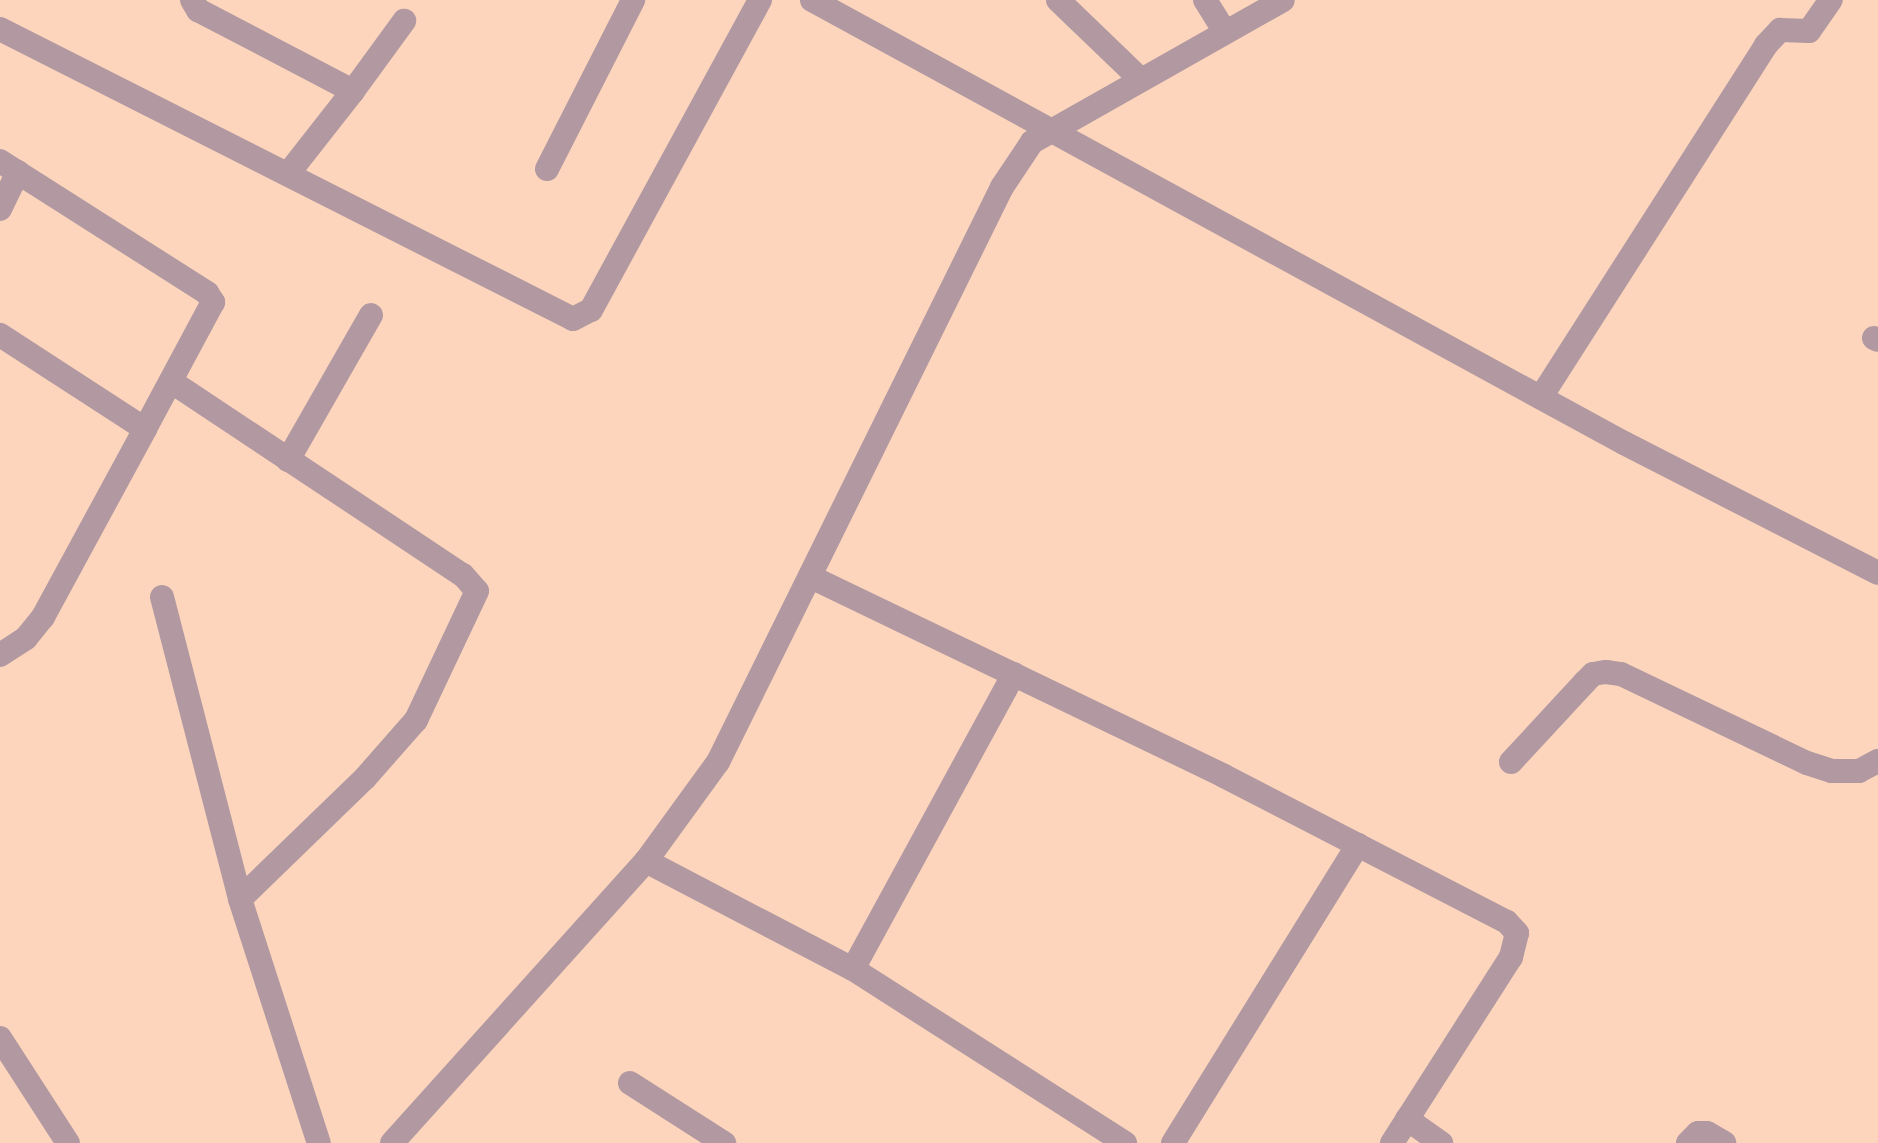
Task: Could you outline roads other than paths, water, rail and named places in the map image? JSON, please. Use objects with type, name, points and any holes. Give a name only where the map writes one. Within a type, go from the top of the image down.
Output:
[{"type":"street","points":[[191,0],[198,10],[353,91]]},
{"type":"street","points":[[547,169],[633,0]]},
{"type":"street","points":[[0,29],[560,315],[584,317],[760,0]]},
{"type":"street","points":[[812,0],[1542,397],[1878,573]]},
{"type":"street","points":[[1058,0],[1139,78]]},
{"type":"street","points":[[1205,0],[1225,32]]},
{"type":"street","points":[[392,1143],[646,861],[718,762],[1002,187],[1032,142],[1139,78],[1283,0]]},
{"type":"street","points":[[1542,397],[1766,45],[1780,30],[1812,29],[1831,0]]},
{"type":"street","points":[[288,174],[404,21]]},
{"type":"street","points":[[0,209],[9,167],[212,296],[211,310],[43,617],[26,638],[0,655]]},
{"type":"street","points":[[288,460],[371,315]]},
{"type":"street","points":[[0,335],[145,429]]},
{"type":"street","points":[[172,382],[463,575],[477,591],[416,720],[365,778],[240,899]]},
{"type":"street","points":[[811,577],[1014,674],[1507,922],[1517,933],[1511,957],[1392,1143]]},
{"type":"street","points":[[162,597],[240,899],[319,1143]]},
{"type":"street","points":[[1511,762],[1593,674],[1606,672],[1621,674],[1807,763],[1832,771],[1859,771],[1878,761]]},
{"type":"street","points":[[853,969],[1014,674]]},
{"type":"street","points":[[1172,1143],[1358,845]]},
{"type":"street","points":[[646,861],[853,969],[1125,1143]]},
{"type":"street","points":[[0,1038],[68,1143]]},
{"type":"street","points":[[630,1083],[724,1143]]},
{"type":"street","points":[[1407,1119],[1441,1143]]},
{"type":"street","points":[[1688,1143],[1698,1133],[1707,1133],[1724,1143]]}]
